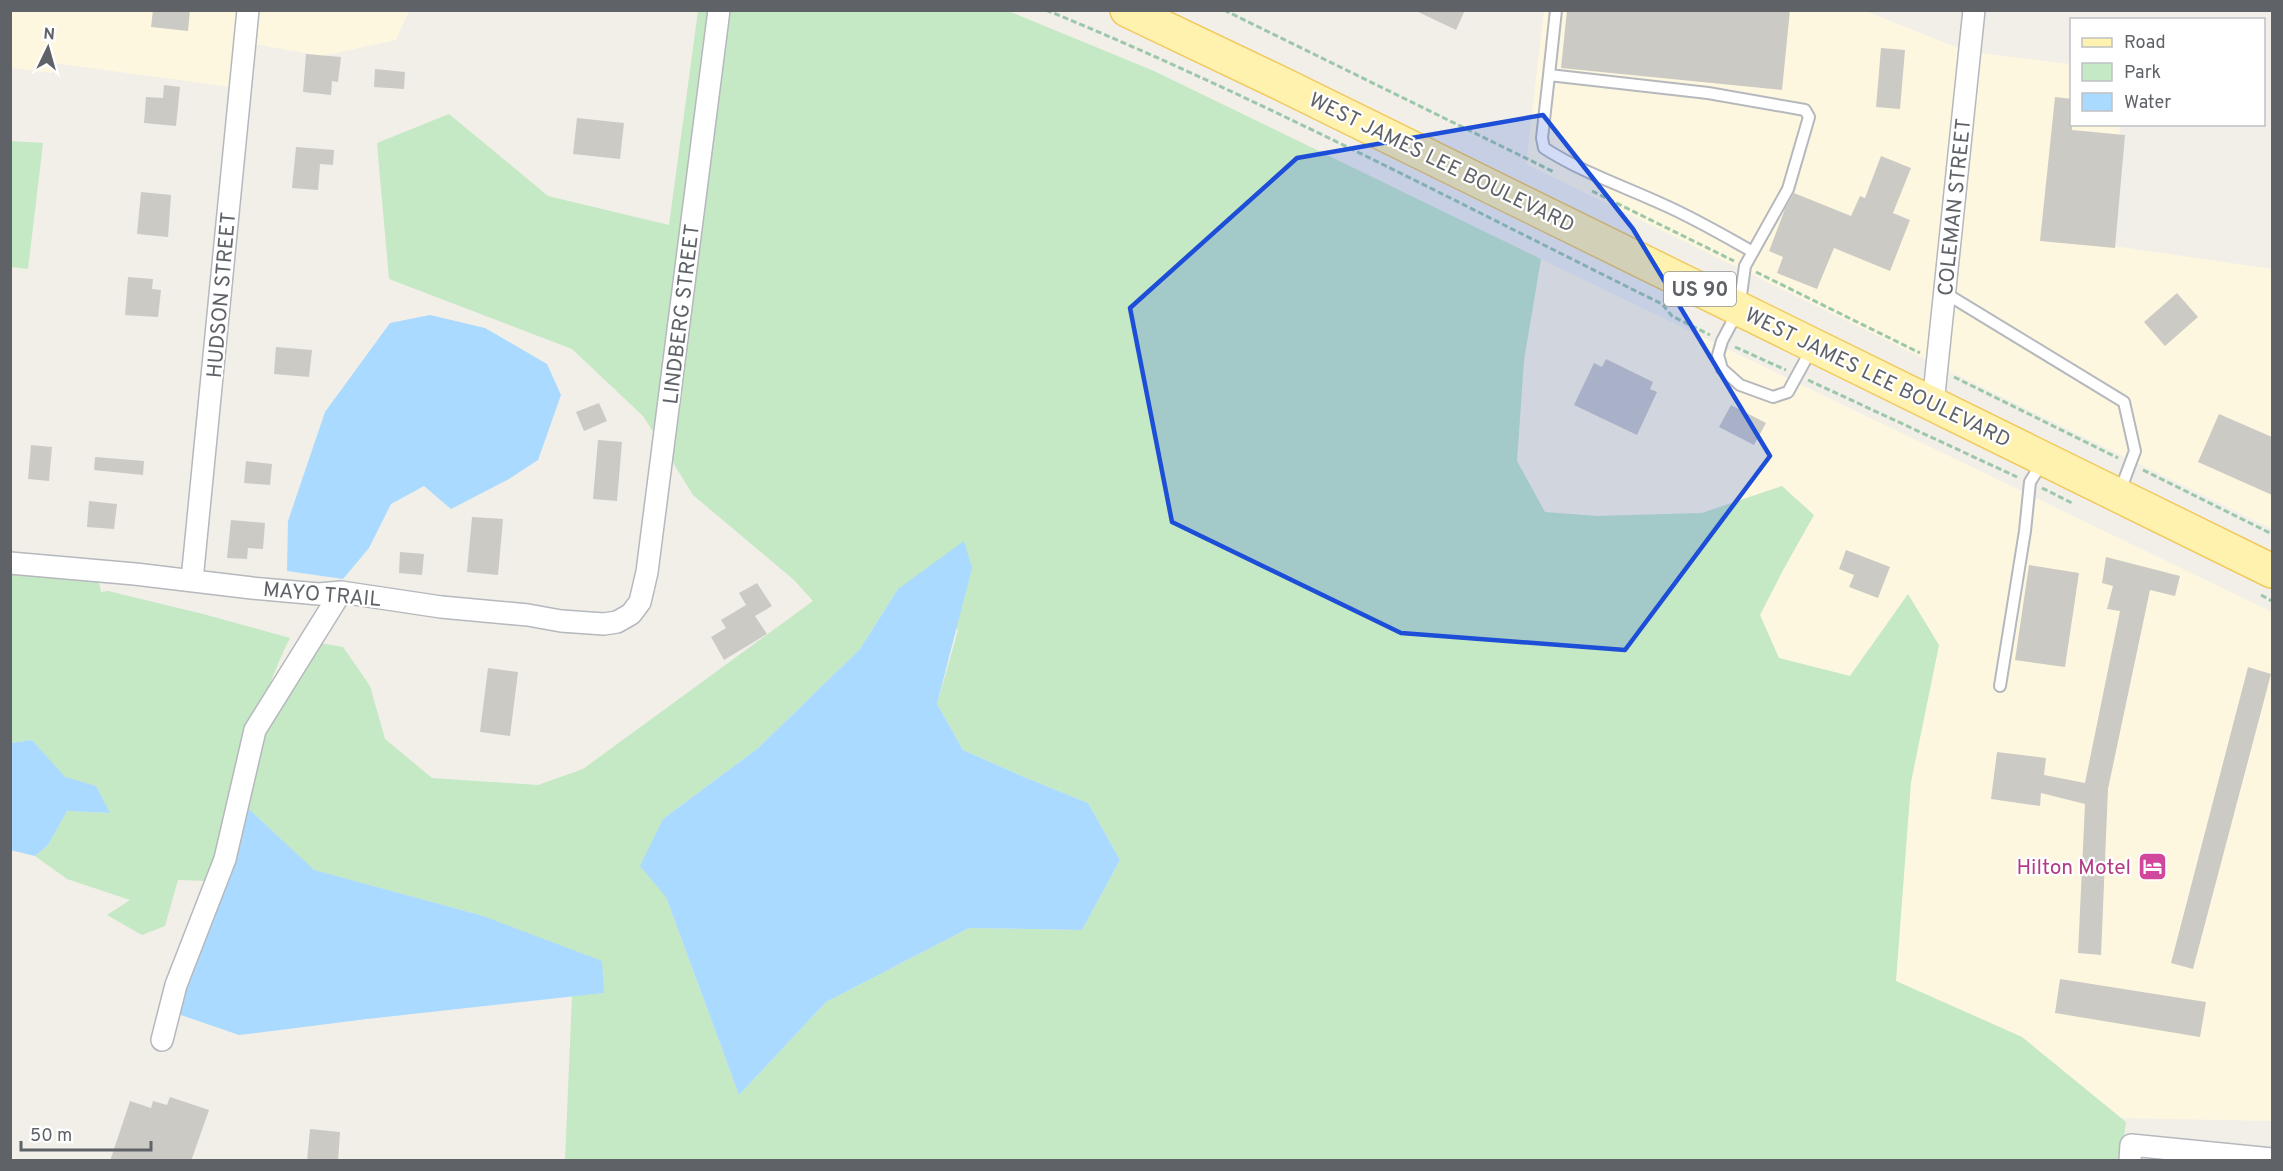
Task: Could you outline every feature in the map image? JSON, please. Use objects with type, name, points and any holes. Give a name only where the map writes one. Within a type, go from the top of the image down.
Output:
[{"type":"main road","name":"WEST JAMES LEE BOULEVARD","points":[[1127,10],[1295,90],[1933,404],[2038,470],[2119,495],[2267,583]]},
{"type":"street","name":"HUDSON STREET","points":[[192,580],[248,10]]},
{"type":"street","name":"LINDBERG STREET","points":[[631,614],[640,602],[647,572],[719,10]]},
{"type":"street","name":"COLEMAN STREET","points":[[1933,404],[1974,10]]},
{"type":"street","name":"MAYO TRAIL","points":[[10,563],[308,593],[340,592],[561,621],[604,624],[617,622],[631,614]]},
{"type":"street","points":[[162,1040],[176,985],[225,859],[255,730],[340,592]]},
{"type":"street","points":[[2130,1161],[2131,1145],[2272,1159]]},
{"type":"lane","points":[[1556,10],[1542,138],[1544,148],[1584,170],[1706,225],[1753,252]]},
{"type":"lane","points":[[1550,75],[1708,93],[1805,110],[1809,117],[1788,189],[1745,266],[1739,309],[1722,341],[1718,355],[1722,369],[1740,385],[1773,397],[1788,392],[1814,345]]},
{"type":"lane","points":[[1945,292],[2124,402],[2135,451],[2119,495]]},
{"type":"lane","points":[[2000,686],[2025,531],[2038,470]]},
{"type":"path","points":[[1046,10],[1268,109],[1662,304],[1672,316],[1722,341],[1798,376],[2038,470],[2083,508]]},
{"type":"path","points":[[2267,583],[2272,601]]},
{"type":"highlighted area","points":[[1543,115],[1633,229],[1770,456],[1625,650],[1401,633],[1172,522],[1130,308],[1297,158]]},
{"type":"shaded area","points":[[11,11],[239,11],[231,87],[53,63],[52,73],[11,68]]},
{"type":"shaded area","points":[[257,11],[409,11],[396,40],[322,56],[254,44]]},
{"type":"shaded area","points":[[1544,11],[1865,11],[1961,49],[1929,361],[1526,164]]},
{"type":"shaded area","points":[[1978,53],[2070,64],[2070,126],[2120,126],[2114,246],[2272,269],[2272,529],[1945,369]]},
{"type":"shaded area","points":[[1541,259],[2272,612],[2272,1121],[2121,1118],[2022,1037],[1895,981],[1911,782],[1939,645],[1868,649],[1850,676],[1779,658],[1760,615],[1782,572],[1782,486],[1702,513],[1597,516],[1545,513],[1517,461],[1524,360]]},
{"type":"green space","points":[[698,11],[710,11],[657,438],[643,416],[572,349],[389,279],[377,143],[449,114],[548,196],[669,225]]},
{"type":"green space","points":[[727,11],[1008,11],[1154,71],[1541,259],[1524,360],[1517,461],[1545,512],[1597,516],[1702,513],[1782,486],[1814,515],[1760,615],[1779,658],[1850,676],[1908,594],[1939,645],[1911,782],[1896,981],[2022,1037],[2126,1122],[2121,1160],[565,1160],[572,996],[604,993],[480,915],[313,870],[249,809],[241,830],[263,734],[320,643],[343,647],[370,686],[385,739],[432,778],[538,785],[583,769],[813,601],[794,580],[693,495],[672,461]],"holes":[[[898,589],[958,630],[937,704],[963,750],[1088,803],[1120,860],[1082,930],[969,928],[826,1002],[739,1095],[666,897],[663,819],[757,749],[860,649]]]},
{"type":"green space","points":[[10,141],[43,143],[28,269],[11,267]]},
{"type":"green space","points":[[10,573],[99,581],[101,592],[108,591],[203,614],[290,638],[265,697],[228,821],[207,881],[178,880],[165,926],[142,935],[107,915],[130,900],[67,879],[35,856],[48,845],[67,811],[109,813],[96,786],[65,778],[32,740],[11,743]]},
{"type":"water","points":[[430,315],[485,328],[547,364],[561,395],[538,460],[509,479],[451,509],[424,486],[391,504],[369,548],[343,579],[287,571],[288,521],[325,412],[390,323]]},
{"type":"water","points":[[964,541],[972,568],[937,704],[963,750],[1088,803],[1120,860],[1082,930],[969,928],[826,1002],[739,1095],[666,897],[640,866],[663,819],[757,749],[860,649],[898,589]]},
{"type":"water","points":[[32,740],[65,777],[96,786],[110,813],[67,811],[48,845],[35,856],[10,850],[11,743]]},
{"type":"water","points":[[249,809],[314,870],[480,915],[602,961],[604,993],[239,1035],[178,1014],[184,989]]},
{"type":"building","points":[[153,10],[190,10],[188,31],[151,27]]},
{"type":"building","points":[[1414,10],[1465,10],[1456,30]]},
{"type":"building","points":[[1567,10],[1790,10],[1782,90],[1561,68]]},
{"type":"building","points":[[1881,48],[1905,50],[1900,109],[1876,107]]},
{"type":"building","points":[[306,54],[341,57],[338,82],[332,81],[331,95],[303,92]]},
{"type":"building","points":[[375,69],[405,72],[404,89],[374,87]]},
{"type":"building","points":[[164,85],[180,87],[176,126],[144,123],[146,97],[163,98]]},
{"type":"building","points":[[2055,97],[2070,99],[2072,130],[2125,135],[2115,248],[2040,241]]},
{"type":"building","points":[[577,118],[624,123],[620,159],[573,154]]},
{"type":"building","points":[[296,147],[334,150],[333,165],[320,164],[318,190],[292,188]]},
{"type":"building","points":[[1881,156],[1911,168],[1893,213],[1910,220],[1890,271],[1834,248],[1817,289],[1777,273],[1783,257],[1769,251],[1785,209],[1794,193],[1851,216],[1860,196],[1865,198]]},
{"type":"building","points":[[141,192],[171,195],[168,237],[137,234]]},
{"type":"building","points":[[128,277],[153,279],[152,289],[161,290],[158,317],[125,315]]},
{"type":"building","points":[[2177,293],[2198,317],[2165,346],[2144,322]]},
{"type":"building","points":[[276,347],[312,350],[309,377],[274,374]]},
{"type":"building","points":[[1606,359],[1653,382],[1650,389],[1657,392],[1637,435],[1574,405],[1594,363],[1602,367]]},
{"type":"building","points":[[599,403],[607,421],[584,431],[576,412]]},
{"type":"building","points":[[1731,405],[1766,423],[1754,445],[1719,427]]},
{"type":"building","points":[[2219,414],[2272,437],[2272,495],[2198,462]]},
{"type":"building","points":[[598,440],[622,442],[617,501],[593,499]]},
{"type":"building","points":[[31,445],[52,447],[49,481],[28,479]]},
{"type":"building","points":[[95,457],[144,461],[143,475],[94,470]]},
{"type":"building","points":[[246,461],[272,464],[270,485],[244,483]]},
{"type":"building","points":[[89,501],[117,504],[114,529],[87,527]]},
{"type":"building","points":[[472,517],[503,519],[498,575],[467,572]]},
{"type":"building","points":[[231,520],[265,523],[263,549],[248,548],[247,559],[227,558]]},
{"type":"building","points":[[1846,550],[1890,567],[1878,598],[1849,587],[1854,575],[1839,569]]},
{"type":"building","points":[[400,552],[424,554],[422,575],[399,573]]},
{"type":"building","points":[[2106,557],[2180,576],[2175,596],[2150,590],[2108,789],[2101,955],[2078,953],[2085,804],[2041,793],[2040,806],[1991,799],[1997,752],[2046,758],[2044,775],[2085,783],[2120,611],[2107,609],[2113,586],[2102,583]]},
{"type":"building","points":[[2029,565],[2079,573],[2065,667],[2015,660]]},
{"type":"building","points":[[757,583],[772,606],[755,616],[767,634],[724,660],[711,637],[726,628],[721,620],[746,605],[739,593]]},
{"type":"building","points":[[2248,667],[2271,674],[2193,969],[2171,963]]},
{"type":"building","points":[[488,668],[518,672],[510,736],[480,732]]},
{"type":"building","points":[[2060,979],[2206,1002],[2200,1037],[2055,1013]]},
{"type":"building","points":[[170,1097],[209,1110],[191,1161],[110,1161],[130,1101],[151,1108],[153,1101],[167,1105]]},
{"type":"building","points":[[310,1129],[340,1132],[338,1161],[307,1161]]},
{"type":"place","name":"Hilton Motel","points":[[2152,867]]}]
